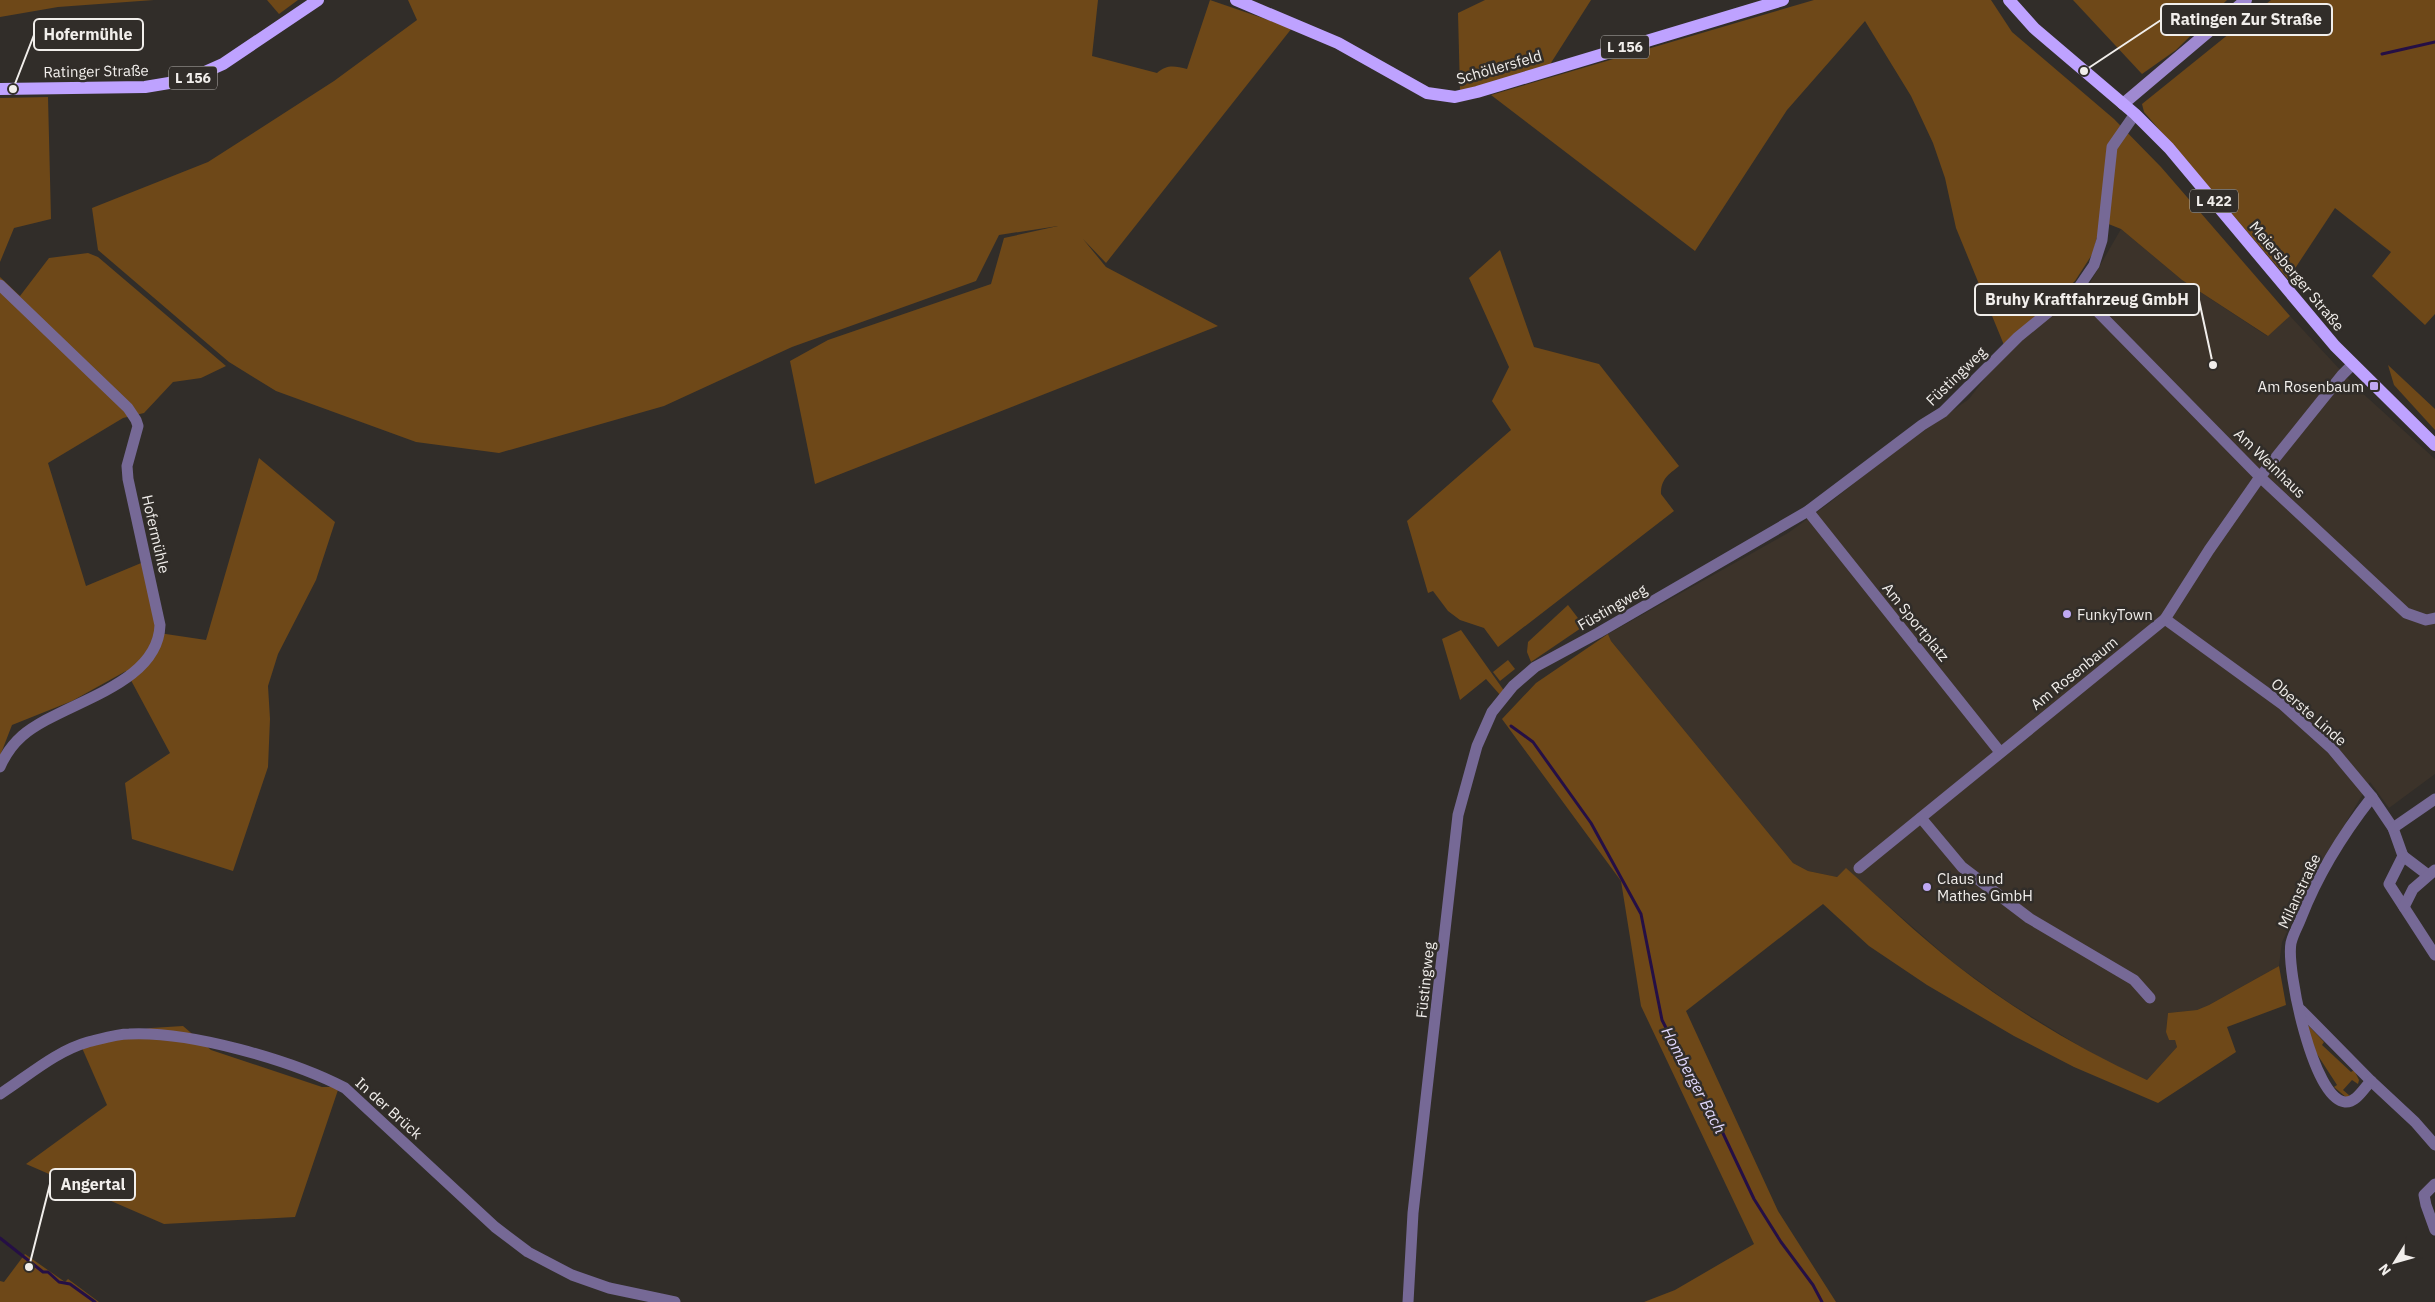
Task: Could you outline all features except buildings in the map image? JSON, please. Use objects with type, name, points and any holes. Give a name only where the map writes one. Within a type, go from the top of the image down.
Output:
[{"type":"main road","name":"Ratinger Straße","points":[[0,89],[145,87],[187,80],[223,64],[318,0]]},
{"type":"main road","name":"Schöllersfeld","points":[[1236,0],[1338,43],[1420,90],[1449,97],[1477,92],[1783,0]]},
{"type":"main road","name":"Meiersberger Straße","points":[[2009,0],[2034,28],[2124,104],[2180,159],[2352,365],[2435,445]]},
{"type":"main road","points":[[2124,104],[2246,0]]},
{"type":"street","name":"Füstingweg","points":[[1408,1302],[1413,1213],[1458,815],[1477,746],[1492,712],[1513,686],[1535,667],[1598,633],[1808,511],[1922,425],[1944,412],[2018,337],[2079,287],[2094,265],[2102,240],[2109,157],[2112,147],[2135,114]]},
{"type":"street","name":"Hofermühle","points":[[0,285],[128,408],[136,420],[137,432],[126,466],[160,625],[157,644],[143,664],[107,689],[30,730],[11,748],[0,767]]},
{"type":"street","name":"Am Weinhaus","points":[[2095,309],[2260,477],[2406,614],[2426,620],[2435,618]]},
{"type":"street","name":"Am Rosenbaum","points":[[1859,868],[2165,619],[2209,550],[2260,477],[2352,365]]},
{"type":"street","name":"Am Sportplatz","points":[[1808,511],[2000,752]]},
{"type":"street","name":"Oberste Linde","points":[[2165,619],[2282,704],[2332,749],[2372,797],[2393,828],[2403,856]]},
{"type":"street","name":"Milanstraße","points":[[2371,1081],[2356,1098],[2347,1102],[2340,1100],[2330,1091],[2313,1062],[2290,965],[2291,942],[2322,872],[2356,817],[2372,797]]},
{"type":"street","points":[[2393,828],[2435,799]]},
{"type":"street","points":[[1921,818],[1962,867],[2029,918],[2134,980],[2150,998]]},
{"type":"street","points":[[2404,907],[2414,889],[2432,872],[2403,856],[2389,884],[2435,955]]},
{"type":"street","points":[[2300,1008],[2371,1081],[2415,1122],[2435,1145]]},
{"type":"street","name":"In der Brück","points":[[0,1094],[64,1051],[87,1042],[128,1034],[164,1035],[259,1055],[316,1073],[345,1088],[495,1227],[528,1252],[572,1275],[609,1288],[674,1302]]},
{"type":"street","points":[[2435,1184],[2424,1195],[2435,1230]]},
{"type":"shaded area","points":[[0,0],[154,0],[58,7],[0,17]]},
{"type":"shaded area","points":[[267,0],[298,0],[279,14]]},
{"type":"shaded area","points":[[408,0],[1098,0],[1092,56],[1157,73],[1171,66],[1187,69],[1210,0],[1292,28],[1106,263],[1083,239],[1106,267],[1218,326],[815,484],[790,361],[828,340],[991,284],[1004,238],[1058,226],[999,235],[976,281],[792,347],[664,406],[499,453],[416,442],[276,391],[229,362],[98,250],[92,208],[208,162],[334,81],[417,20]]},
{"type":"shaded area","points":[[1485,0],[1591,0],[1549,66],[1460,91],[1458,13]]},
{"type":"shaded area","points":[[1814,0],[1991,0],[2012,32],[2114,119],[2161,167],[2290,316],[2268,336],[2182,280],[2121,229],[2101,221],[2093,253],[2075,281],[2004,345],[1956,228],[1945,178],[1933,143],[1911,96],[1865,21],[1787,110],[1695,251],[1491,95]]},
{"type":"shaded area","points":[[2073,0],[2227,0],[2176,50],[2142,74]]},
{"type":"shaded area","points":[[2271,0],[2435,0],[2435,314],[2425,325],[2372,276],[2391,252],[2335,208],[2288,279],[2144,112],[2142,104]]},
{"type":"shaded area","points":[[48,97],[51,219],[14,228],[0,262],[0,98]]},
{"type":"shaded area","points":[[2121,229],[2182,280],[2267,336],[2290,316],[2359,390],[2435,459],[2435,774],[2389,808],[2370,782],[2317,871],[2282,942],[2279,966],[2209,1005],[2197,1010],[2168,1013],[2166,1031],[2169,1040],[2175,1040],[2177,1047],[2147,1080],[2099,1058],[2008,1002],[1955,964],[1846,869],[1837,877],[1808,871],[1793,863],[1611,641],[1608,634],[1788,533],[1888,456],[1969,399],[2001,357],[2033,329],[2087,288]]},
{"type":"shaded area","points":[[1500,250],[1534,347],[1599,364],[1679,466],[1666,478],[1661,489],[1661,494],[1674,511],[1498,647],[1484,628],[1460,620],[1448,611],[1433,591],[1428,593],[1407,521],[1511,430],[1492,401],[1509,367],[1469,278]]},
{"type":"shaded area","points":[[88,253],[98,257],[226,366],[201,378],[173,382],[144,413],[123,418],[48,463],[86,586],[146,561],[159,633],[206,640],[259,458],[335,522],[316,580],[278,654],[268,686],[270,719],[268,767],[233,871],[132,839],[125,783],[170,753],[126,671],[72,701],[12,725],[0,756],[0,277],[20,296],[49,258]]},
{"type":"shaded area","points":[[2388,365],[2435,409],[2435,430],[2394,385]]},
{"type":"shaded area","points":[[1568,605],[1584,626],[1531,662],[1527,652],[1528,642]]},
{"type":"shaded area","points":[[1461,630],[1505,692],[1501,696],[1486,679],[1460,700],[1442,639]]},
{"type":"shaded area","points":[[1608,634],[1611,641],[1793,863],[1808,871],[1837,877],[1846,868],[1913,929],[1977,981],[2024,1013],[2072,1042],[2147,1080],[2177,1047],[2175,1040],[2169,1040],[2166,1032],[2168,1013],[2197,1010],[2209,1005],[2279,966],[2286,1005],[2227,1027],[2236,1052],[2158,1103],[2074,1067],[2014,1036],[1927,985],[1869,946],[1823,904],[1686,1011],[1778,1211],[1836,1302],[1644,1302],[1675,1290],[1754,1244],[1641,1006],[1621,881],[1502,719],[1536,683]]},
{"type":"shaded area","points":[[1508,660],[1515,669],[1500,681],[1493,672]]},
{"type":"shaded area","points":[[2306,1023],[2324,1042],[2322,1045],[2351,1072],[2354,1070],[2359,1080],[2358,1084],[2352,1080],[2343,1090],[2350,1096],[2347,1098],[2334,1087],[2337,1085],[2315,1051]]},
{"type":"shaded area","points":[[183,1026],[211,1050],[322,1087],[339,1087],[295,1217],[164,1224],[26,1164],[107,1105],[79,1041],[151,1028]]},
{"type":"shaded area","points":[[25,1254],[65,1282],[68,1279],[99,1302],[0,1302],[0,1281],[4,1282]]},
{"type":"waterway","points":[[2382,54],[2435,42]]},
{"type":"waterway","name":"Homberger Bach","points":[[1511,726],[1533,742],[1591,823],[1641,914],[1662,1020],[1689,1073],[1712,1110],[1754,1199],[1781,1242],[1813,1285],[1822,1302]]},
{"type":"waterway","points":[[0,1238],[43,1272],[48,1272],[59,1282],[70,1284],[95,1302]]},
{"type":"place","name":"Ratingen Zur Straße","points":[[2084,71]]},
{"type":"place","name":"Hofermühle","points":[[13,89]]},
{"type":"place","name":"Bruhy Kraftfahrzeug GmbH","points":[[2213,365]]},
{"type":"place","name":"Am Rosenbaum","points":[[2374,386]]},
{"type":"place","name":"FunkyTown","points":[[2067,614]]},
{"type":"place","name":"Claus und Mathes GmbH","points":[[1927,887]]},
{"type":"place","name":"Angertal","points":[[29,1267]]}]
